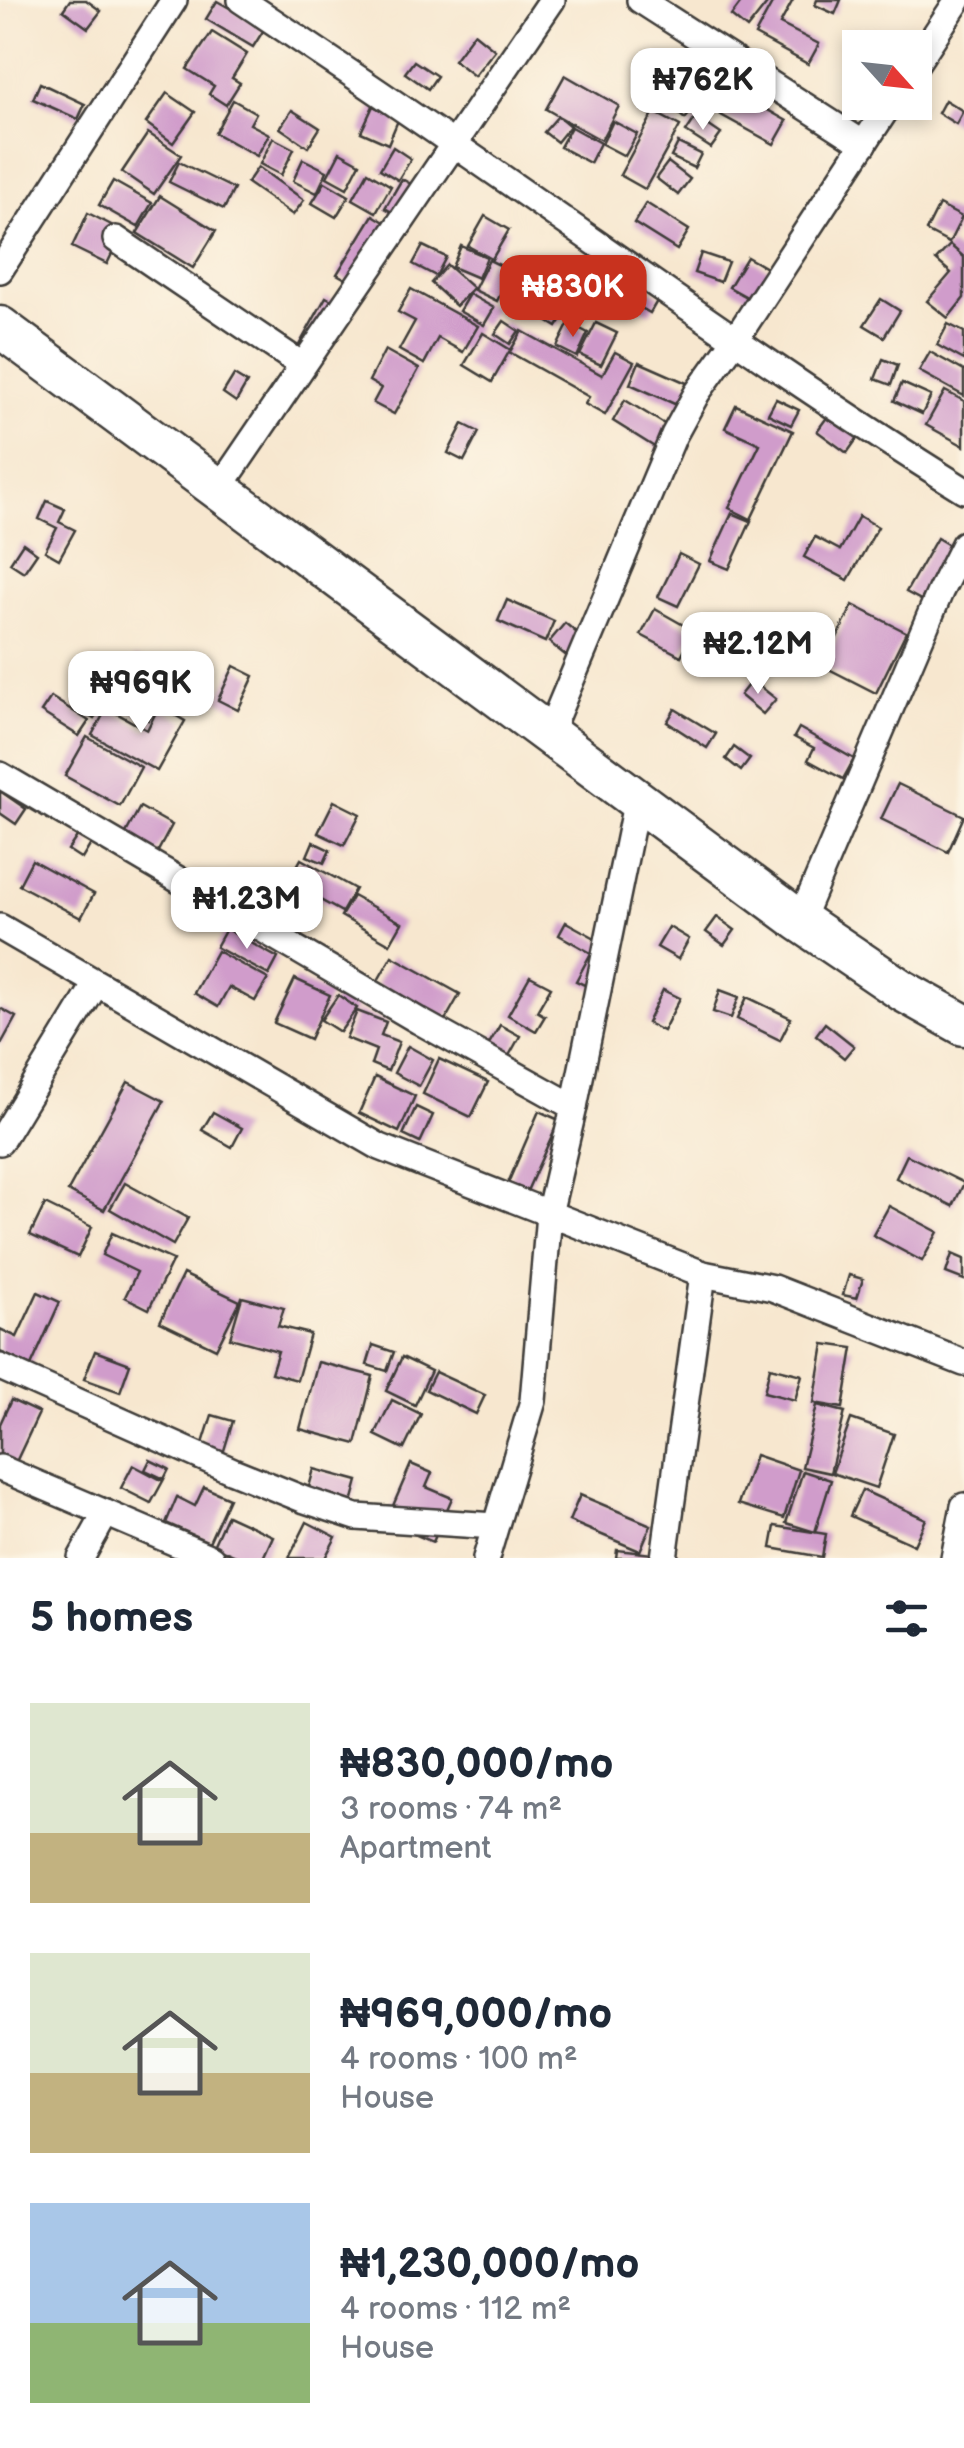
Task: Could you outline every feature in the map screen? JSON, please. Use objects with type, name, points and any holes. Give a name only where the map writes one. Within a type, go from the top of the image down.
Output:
[{"type":"main road","points":[[0,327],[800,921],[903,991],[964,1026]]},
{"type":"street","points":[[0,270],[174,0]]},
{"type":"street","points":[[242,0],[735,340],[964,490]]},
{"type":"street","points":[[219,488],[552,0]]},
{"type":"street","points":[[640,0],[864,144]]},
{"type":"street","points":[[932,40],[958,0]]},
{"type":"street","points":[[549,733],[674,435],[697,393],[879,120]]},
{"type":"street","points":[[116,239],[302,366]]},
{"type":"street","points":[[800,921],[964,544]]},
{"type":"street","points":[[0,775],[419,1021],[574,1107]]},
{"type":"street","points":[[486,1558],[532,1402],[549,1214],[638,799]]},
{"type":"street","points":[[0,927],[380,1147],[703,1274],[773,1288],[964,1363]]},
{"type":"street","points":[[0,1142],[96,984]]},
{"type":"street","points":[[664,1558],[703,1274]]},
{"type":"street","points":[[0,1368],[233,1471],[356,1517],[495,1526]]},
{"type":"street","points":[[0,1468],[210,1558]]},
{"type":"street","points":[[954,1558],[964,1506]]},
{"type":"street","points":[[81,1558],[106,1513]]},
{"type":"building","points":[[70,0],[86,0],[101,11],[88,28],[63,10]]},
{"type":"building","points":[[743,0],[770,0],[747,29],[731,16]]},
{"type":"building","points":[[774,0],[793,0],[780,24],[819,44],[808,64],[755,35]]},
{"type":"building","points":[[817,0],[841,0],[835,14],[815,5]]},
{"type":"building","points":[[217,1],[265,28],[253,47],[206,19]]},
{"type":"building","points":[[212,32],[247,54],[232,78],[240,83],[226,105],[209,94],[214,86],[187,69]]},
{"type":"building","points":[[474,33],[495,50],[474,76],[454,60]]},
{"type":"building","points":[[414,61],[437,76],[428,89],[405,73]]},
{"type":"building","points":[[699,64],[732,90],[715,112],[701,100],[685,119],[667,104]]},
{"type":"building","points":[[565,75],[619,106],[601,140],[546,109]]},
{"type":"building","points":[[40,83],[85,104],[78,119],[33,99]]},
{"type":"building","points":[[734,91],[787,121],[774,144],[721,115]]},
{"type":"building","points":[[167,93],[195,112],[173,143],[146,123]]},
{"type":"building","points":[[233,100],[256,113],[250,124],[269,134],[257,156],[215,133]]},
{"type":"building","points":[[945,100],[963,111],[956,124],[938,113]]},
{"type":"building","points":[[373,106],[399,118],[388,144],[361,132]]},
{"type":"building","points":[[292,110],[320,128],[308,147],[280,128]]},
{"type":"building","points":[[654,112],[680,126],[645,189],[620,175]]},
{"type":"building","points":[[558,116],[570,126],[557,142],[544,132]]},
{"type":"building","points":[[696,117],[721,134],[711,148],[686,132]]},
{"type":"building","points":[[613,121],[637,134],[625,156],[602,144]]},
{"type":"building","points":[[571,127],[600,143],[590,163],[560,147]]},
{"type":"building","points":[[148,133],[181,155],[154,194],[122,172]]},
{"type":"building","points":[[273,138],[294,149],[281,175],[260,164]]},
{"type":"building","points":[[678,143],[701,154],[694,168],[671,157]]},
{"type":"building","points":[[393,147],[411,159],[398,180],[380,169]]},
{"type":"building","points":[[340,152],[360,163],[347,188],[327,177]]},
{"type":"building","points":[[303,159],[327,171],[317,193],[293,181]]},
{"type":"building","points":[[179,162],[234,189],[224,209],[169,182]]},
{"type":"building","points":[[668,162],[690,179],[678,195],[656,178]]},
{"type":"building","points":[[258,167],[304,200],[293,215],[247,183]]},
{"type":"building","points":[[368,172],[391,186],[376,212],[353,199]]},
{"type":"building","points":[[402,179],[425,192],[408,221],[385,208]]},
{"type":"building","points":[[113,181],[152,203],[138,227],[99,205]]},
{"type":"building","points":[[325,182],[349,196],[336,217],[312,203]]},
{"type":"building","points":[[160,196],[216,231],[193,268],[137,233]]},
{"type":"building","points":[[646,203],[689,230],[677,250],[634,223]]},
{"type":"building","points":[[939,205],[962,217],[949,243],[926,231]]},
{"type":"building","points":[[88,213],[123,231],[107,264],[72,247]]},
{"type":"building","points":[[373,215],[399,231],[365,290],[337,274]]},
{"type":"building","points":[[485,216],[509,230],[492,259],[468,246]]},
{"type":"building","points":[[950,245],[964,257],[964,298],[948,318],[927,301],[951,273],[936,260]]},
{"type":"building","points":[[423,246],[446,257],[436,276],[413,264]]},
{"type":"building","points":[[461,246],[487,257],[478,278],[452,267]]},
{"type":"building","points":[[701,253],[728,262],[720,282],[694,273]]},
{"type":"building","points":[[747,257],[773,272],[756,302],[729,287]]},
{"type":"building","points":[[489,260],[512,271],[497,301],[474,290]]},
{"type":"building","points":[[447,265],[473,288],[456,306],[431,283]]},
{"type":"building","points":[[624,274],[660,296],[650,313],[613,292]]},
{"type":"building","points":[[520,278],[543,290],[528,317],[506,306]]},
{"type":"building","points":[[411,289],[478,326],[463,352],[438,338],[424,364],[399,350],[415,321],[398,312]]},
{"type":"building","points":[[469,294],[494,308],[484,325],[459,311]]},
{"type":"building","points":[[326,297],[350,310],[322,360],[298,347]]},
{"type":"building","points":[[881,299],[900,311],[884,337],[864,325]]},
{"type":"building","points":[[552,301],[567,311],[557,327],[542,318]]},
{"type":"building","points":[[504,321],[519,331],[510,344],[495,334]]},
{"type":"building","points":[[569,323],[588,333],[577,357],[557,347]]},
{"type":"building","points":[[596,323],[617,333],[601,365],[580,355]]},
{"type":"building","points":[[948,324],[964,332],[964,360],[937,345]]},
{"type":"building","points":[[522,331],[602,375],[615,352],[634,362],[605,415],[585,404],[589,397],[509,352],[492,382],[464,365],[483,333],[511,350]]},
{"type":"building","points":[[385,350],[419,369],[394,414],[373,403],[381,388],[369,381]]},
{"type":"building","points":[[930,352],[964,371],[964,396],[919,371]]},
{"type":"building","points":[[883,359],[898,365],[891,385],[875,379]]},
{"type":"building","points":[[639,362],[698,388],[688,410],[630,384]]},
{"type":"building","points":[[234,375],[247,383],[236,402],[223,393]]},
{"type":"building","points":[[902,383],[931,396],[922,414],[894,401]]},
{"type":"building","points":[[945,391],[964,401],[964,446],[926,425]]},
{"type":"building","points":[[776,399],[799,410],[791,425],[768,414]]},
{"type":"building","points":[[625,400],[674,430],[661,451],[613,421]]},
{"type":"building","points":[[736,405],[793,431],[751,519],[729,508],[760,444],[725,428]]},
{"type":"building","points":[[831,412],[861,433],[847,453],[817,431]]},
{"type":"building","points":[[463,424],[479,432],[464,461],[448,453]]},
{"type":"building","points":[[47,501],[65,509],[59,522],[75,530],[59,559],[45,551],[57,528],[39,519]]},
{"type":"building","points":[[732,513],[751,521],[729,569],[710,561]]},
{"type":"building","points":[[859,516],[878,527],[848,580],[804,557],[815,537],[840,550]]},
{"type":"building","points":[[937,538],[952,547],[921,600],[906,592]]},
{"type":"building","points":[[23,543],[37,553],[24,572],[10,563]]},
{"type":"building","points":[[679,554],[699,564],[678,606],[658,597]]},
{"type":"building","points":[[507,600],[554,621],[545,642],[498,621]]},
{"type":"building","points":[[853,605],[906,632],[876,693],[823,666]]},
{"type":"building","points":[[655,609],[694,631],[681,656],[641,635]]},
{"type":"building","points":[[565,623],[589,643],[574,662],[549,642]]},
{"type":"building","points":[[136,657],[172,677],[148,720],[113,701]]},
{"type":"building","points":[[234,666],[254,676],[238,710],[218,700]]},
{"type":"building","points":[[752,680],[776,699],[763,714],[740,695]]},
{"type":"building","points":[[87,696],[102,705],[94,719],[79,710]]},
{"type":"building","points":[[51,697],[89,721],[79,736],[41,712]]},
{"type":"building","points":[[159,706],[185,721],[157,771],[92,735],[107,708],[147,730]]},
{"type":"building","points":[[675,709],[716,734],[707,748],[667,722]]},
{"type":"building","points":[[799,728],[854,759],[843,779],[808,760],[814,748],[794,737]]},
{"type":"building","points":[[87,737],[141,767],[120,806],[65,776]]},
{"type":"building","points":[[734,747],[750,759],[741,771],[726,759]]},
{"type":"building","points":[[898,784],[964,816],[948,852],[881,819]]},
{"type":"building","points":[[0,791],[26,809],[16,824],[0,813]]},
{"type":"building","points":[[334,801],[360,814],[344,845],[318,833]]},
{"type":"building","points":[[140,807],[172,825],[157,853],[125,835]]},
{"type":"building","points":[[78,835],[91,844],[82,859],[68,850]]},
{"type":"building","points":[[313,842],[330,850],[324,863],[307,856]]},
{"type":"building","points":[[301,859],[355,889],[342,912],[313,896],[291,934],[267,921]]},
{"type":"building","points":[[32,860],[94,894],[81,918],[19,885]]},
{"type":"building","points":[[353,896],[402,923],[390,944],[341,916]]},
{"type":"building","points":[[717,917],[735,930],[724,945],[706,932]]},
{"type":"building","points":[[566,922],[615,949],[593,989],[576,981],[591,953],[559,935]]},
{"type":"building","points":[[669,927],[689,939],[678,959],[657,947]]},
{"type":"building","points":[[226,929],[278,958],[269,975],[216,947]]},
{"type":"building","points":[[217,951],[268,979],[255,1001],[229,987],[218,1007],[194,993]]},
{"type":"building","points":[[392,956],[460,994],[444,1022],[376,984]]},
{"type":"building","points":[[530,976],[551,987],[537,1011],[545,1016],[536,1031],[508,1015]]},
{"type":"building","points":[[295,979],[330,995],[310,1039],[274,1023]]},
{"type":"building","points":[[663,990],[680,998],[663,1031],[647,1023]]},
{"type":"building","points":[[720,990],[739,997],[731,1018],[713,1012]]},
{"type":"building","points":[[338,995],[357,1008],[340,1032],[321,1020]]},
{"type":"building","points":[[747,997],[791,1018],[780,1040],[737,1019]]},
{"type":"building","points":[[0,1008],[16,1017],[0,1046]]},
{"type":"building","points":[[357,1011],[386,1022],[381,1035],[399,1042],[388,1071],[371,1064],[376,1050],[346,1038]]},
{"type":"building","points":[[825,1023],[854,1046],[844,1058],[816,1035]]},
{"type":"building","points":[[500,1025],[520,1036],[506,1061],[486,1049]]},
{"type":"building","points":[[408,1046],[433,1060],[419,1086],[394,1073]]},
{"type":"building","points":[[439,1059],[488,1082],[471,1117],[423,1094]]},
{"type":"building","points":[[375,1077],[415,1096],[399,1132],[359,1113]]},
{"type":"building","points":[[128,1082],[164,1101],[104,1210],[68,1191]]},
{"type":"building","points":[[416,1107],[433,1115],[420,1143],[403,1135]]},
{"type":"building","points":[[539,1111],[559,1120],[527,1191],[508,1183]]},
{"type":"building","points":[[213,1112],[242,1128],[232,1147],[202,1130]]},
{"type":"building","points":[[907,1155],[964,1183],[953,1206],[896,1178]]},
{"type":"building","points":[[125,1183],[188,1218],[173,1245],[110,1209]]},
{"type":"building","points":[[45,1204],[92,1227],[78,1257],[30,1235]]},
{"type":"building","points":[[889,1206],[938,1232],[922,1261],[873,1235]]},
{"type":"building","points":[[112,1233],[173,1260],[149,1309],[125,1297],[137,1272],[102,1255]]},
{"type":"building","points":[[952,1254],[964,1259],[964,1280],[946,1273]]},
{"type":"building","points":[[183,1274],[240,1301],[216,1349],[160,1322]]},
{"type":"building","points":[[849,1275],[863,1279],[857,1298],[843,1295]]},
{"type":"building","points":[[38,1292],[60,1302],[31,1366],[0,1352],[0,1329],[17,1337]]},
{"type":"building","points":[[242,1297],[284,1308],[278,1326],[310,1334],[297,1380],[271,1373],[278,1351],[230,1338]]},
{"type":"building","points":[[824,1344],[853,1348],[843,1408],[814,1403]]},
{"type":"building","points":[[373,1345],[394,1352],[387,1371],[367,1365]]},
{"type":"building","points":[[95,1351],[130,1364],[120,1392],[84,1379]]},
{"type":"building","points":[[402,1357],[431,1371],[415,1405],[386,1391]]},
{"type":"building","points":[[318,1362],[373,1376],[356,1444],[300,1429]]},
{"type":"building","points":[[770,1367],[802,1375],[795,1400],[764,1392]]},
{"type":"building","points":[[435,1372],[485,1395],[476,1414],[426,1390]]},
{"type":"building","points":[[11,1400],[39,1413],[15,1464],[0,1457],[0,1424]]},
{"type":"building","points":[[392,1400],[421,1414],[404,1449],[375,1435]]},
{"type":"building","points":[[817,1405],[845,1412],[830,1473],[802,1467]]},
{"type":"building","points":[[212,1415],[233,1421],[222,1457],[201,1450]]},
{"type":"building","points":[[851,1419],[894,1434],[876,1488],[832,1473]]},
{"type":"building","points":[[755,1455],[799,1470],[784,1518],[738,1504]]},
{"type":"building","points":[[150,1460],[169,1469],[164,1479],[145,1470]]},
{"type":"building","points":[[411,1464],[432,1473],[426,1487],[452,1498],[433,1542],[386,1522]]},
{"type":"building","points":[[133,1465],[163,1481],[151,1503],[121,1488]]},
{"type":"building","points":[[314,1469],[358,1481],[350,1510],[306,1498]]},
{"type":"building","points":[[803,1471],[831,1480],[815,1532],[786,1523]]},
{"type":"building","points":[[204,1487],[229,1498],[209,1542],[166,1523],[177,1497],[195,1506]]},
{"type":"building","points":[[862,1490],[926,1519],[914,1545],[850,1516]]},
{"type":"building","points":[[580,1495],[651,1525],[640,1551],[569,1521]]},
{"type":"building","points":[[227,1515],[273,1536],[263,1558],[240,1558],[213,1546]]},
{"type":"building","points":[[307,1522],[336,1537],[325,1558],[289,1558]]},
{"type":"building","points":[[775,1526],[826,1534],[822,1557],[771,1548]]},
{"type":"building","points":[[617,1550],[662,1555],[662,1558],[616,1558]]}]
